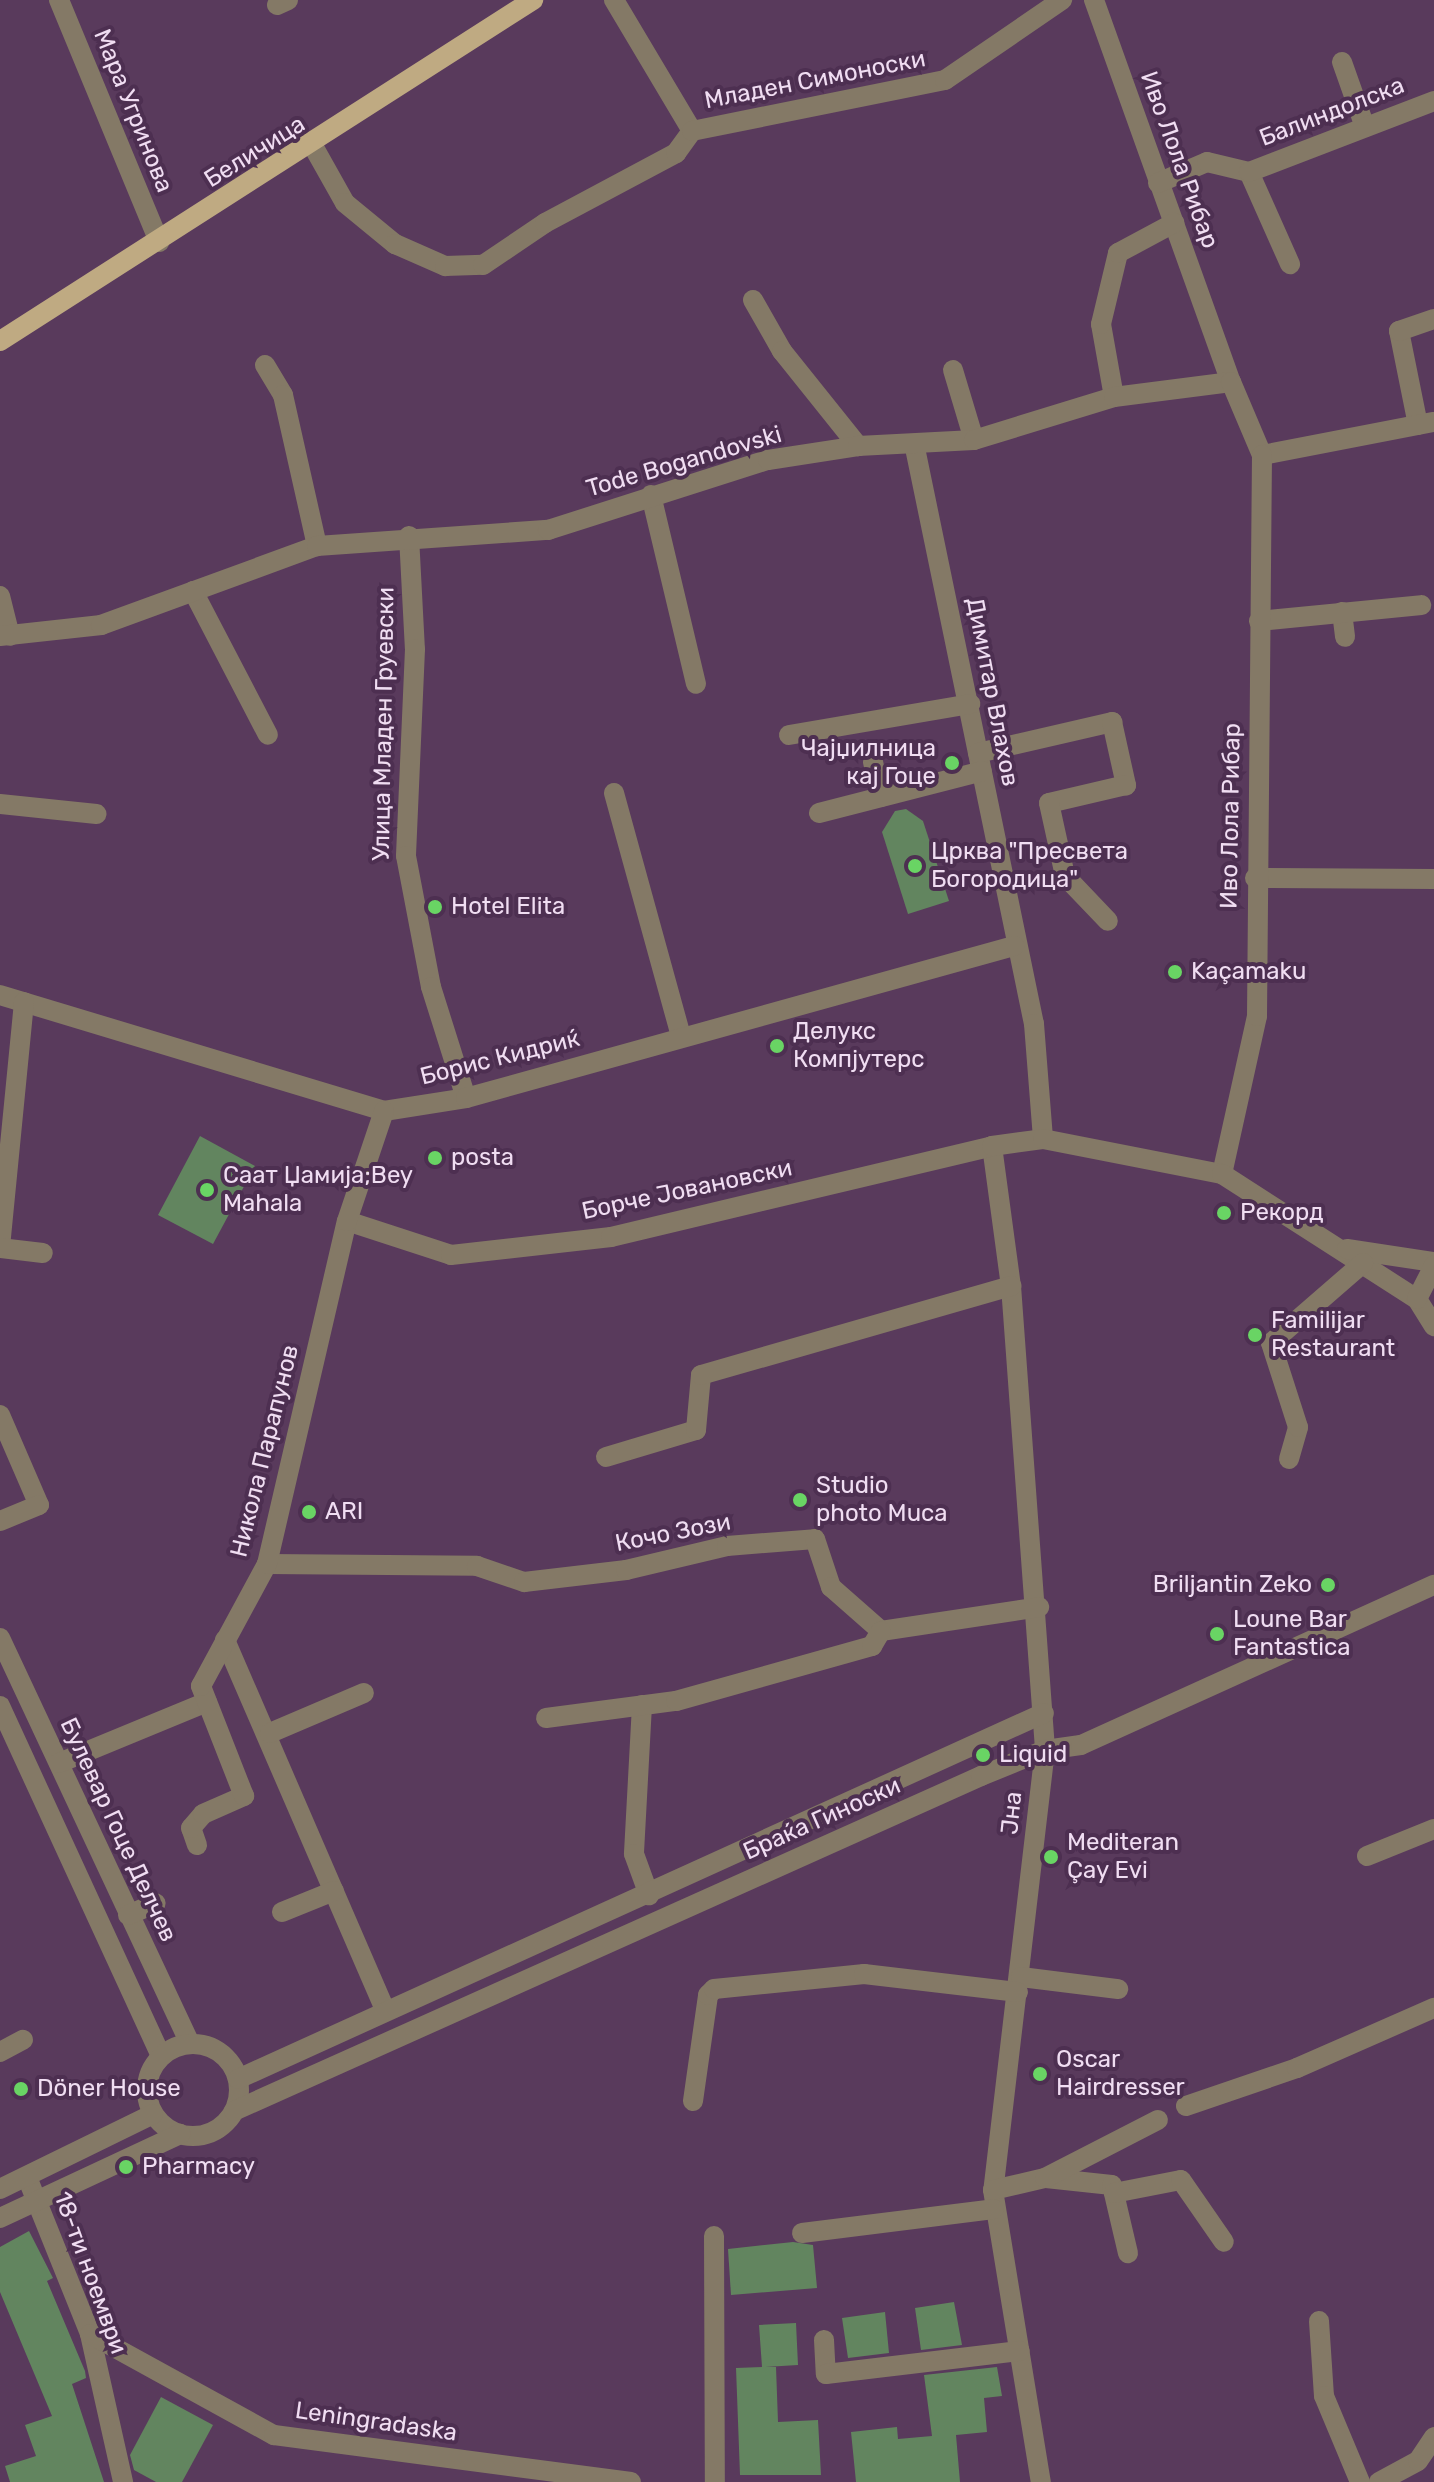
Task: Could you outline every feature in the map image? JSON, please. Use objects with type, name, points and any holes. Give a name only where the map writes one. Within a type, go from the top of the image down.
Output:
[{"type":"main road","name":"Беличица","points":[[0,341],[313,146],[533,0]]},
{"type":"street","name":"Мара Угринова","points":[[59,0],[159,242]]},
{"type":"street","points":[[614,0],[692,131]]},
{"type":"street","name":"Младен Симоноски","points":[[313,146],[345,203],[395,244],[445,266],[483,265],[545,223],[676,153],[692,131],[945,80],[1062,0]]},
{"type":"street","name":"Иво Лола Рибар","points":[[1094,0],[1231,382]]},
{"type":"street","points":[[1342,62],[1365,127]]},
{"type":"street","name":"Балиндолска","points":[[1158,183],[1207,162],[1249,172],[1434,101]]},
{"type":"street","points":[[1249,172],[1290,264]]},
{"type":"street","points":[[1114,397],[1101,324],[1118,253],[1174,223]]},
{"type":"street","points":[[753,300],[782,351],[858,446]]},
{"type":"street","points":[[1231,382],[1262,455],[1426,424],[1399,331],[1434,319]]},
{"type":"street","points":[[265,365],[283,395],[317,546]]},
{"type":"street","points":[[953,370],[974,440]]},
{"type":"street","name":"Tode Bogandovski","points":[[5,636],[101,625],[317,546],[409,536],[548,530],[768,460],[858,446],[915,448],[974,440],[1114,397],[1231,382]]},
{"type":"street","name":"Димитар Влахов","points":[[915,448],[970,704],[1014,946],[1034,1024],[1043,1139]]},
{"type":"street","name":"Иво Лола Рибар","points":[[1222,1174],[1257,1016],[1255,878],[1262,455]]},
{"type":"street","points":[[651,495],[696,684]]},
{"type":"street","name":"Улица Младен Груевски","points":[[409,536],[415,649],[406,856],[431,987],[466,1098]]},
{"type":"street","points":[[193,591],[268,735]]},
{"type":"street","points":[[0,596],[5,636]]},
{"type":"street","points":[[1259,621],[1421,605]]},
{"type":"street","points":[[1342,612],[1345,637]]},
{"type":"street","points":[[789,735],[970,704]]},
{"type":"street","points":[[819,813],[881,797],[980,762],[1112,722],[1126,785],[1049,803],[1065,876],[1108,921]]},
{"type":"street","points":[[873,762],[881,797]]},
{"type":"street","points":[[614,793],[681,1036]]},
{"type":"street","points":[[0,804],[96,814]]},
{"type":"street","points":[[1255,878],[1434,879]]},
{"type":"street","name":"Борис Кидриќ","points":[[0,995],[384,1111],[466,1098],[1014,946]]},
{"type":"street","points":[[24,1002],[0,1248],[43,1253]]},
{"type":"street","name":"Никола Парапунов","points":[[207,1702],[201,1686],[267,1564],[347,1221],[384,1111]]},
{"type":"street","name":"Борче Јовановски","points":[[347,1221],[451,1255],[611,1237],[992,1146],[1043,1139],[1222,1174]]},
{"type":"street","name":"Јна","points":[[992,1146],[1011,1286],[1039,1607],[1045,1750],[994,2199],[1041,2482]]},
{"type":"street","points":[[1222,1174],[1417,1299],[1434,1326]]},
{"type":"street","points":[[1340,1248],[1434,1264],[1417,1299]]},
{"type":"street","points":[[1289,1459],[1298,1427],[1271,1343],[1363,1263]]},
{"type":"street","points":[[606,1457],[696,1430],[701,1375],[1011,1286]]},
{"type":"street","points":[[0,1415],[39,1505],[0,1521]]},
{"type":"street","name":"Кочо Зози","points":[[267,1564],[477,1566],[524,1582],[626,1570],[727,1546],[815,1539],[831,1587],[881,1631]]},
{"type":"street","name":"Браќа Гиноски","points":[[0,2218],[180,2134],[211,2132],[234,2111],[1045,1750],[1081,1745],[1434,1585]]},
{"type":"street","points":[[546,1718],[642,1705],[872,1646],[881,1631],[1039,1607]]},
{"type":"street","name":"Булевар Гоце Делчев","points":[[0,1638],[190,2043]]},
{"type":"street","points":[[225,1640],[270,1733],[385,2010]]},
{"type":"street","points":[[270,1733],[364,1693]]},
{"type":"street","points":[[59,1763],[207,1702],[244,1796],[203,1814],[191,1828],[197,1845]]},
{"type":"street","points":[[642,1705],[634,1854],[649,1895]]},
{"type":"street","points":[[0,1706],[161,2056]]},
{"type":"street","name":"Браќа Гиноски","points":[[238,2079],[1044,1713]]},
{"type":"street","points":[[1367,1856],[1434,1829]]},
{"type":"street","points":[[282,1912],[334,1891]]},
{"type":"street","points":[[128,1915],[156,1903]]},
{"type":"street","points":[[693,2101],[708,1995],[728,1984],[864,1974],[1118,1989]]},
{"type":"street","points":[[1186,2106],[1297,2068],[1434,2008]]},
{"type":"street","points":[[0,2052],[23,2040]]},
{"type":"street","points":[[180,2134],[153,2114],[147,2084],[161,2056],[190,2043],[220,2052],[238,2079],[234,2111]]},
{"type":"street","points":[[0,2189],[153,2114]]},
{"type":"street","points":[[802,2233],[994,2199],[1045,2178],[1158,2120]]},
{"type":"street","name":"18-ти ноември","points":[[27,2177],[90,2334],[123,2482]]},
{"type":"street","points":[[1045,2178],[1112,2185],[1128,2253]]},
{"type":"street","points":[[1114,2193],[1181,2180],[1224,2242]]},
{"type":"street","points":[[714,2236],[715,2482]]},
{"type":"street","points":[[1319,2321],[1324,2396],[1360,2482]]},
{"type":"street","name":"Leningradaska","points":[[90,2334],[274,2435],[631,2482]]},
{"type":"street","points":[[824,2340],[826,2374],[1020,2351]]},
{"type":"street","points":[[1379,2482],[1404,2471],[1433,2446]]},
{"type":"building","name":"Црква \"Пресвета Богородица\"","points":[[906,809],[923,821],[949,901],[908,914],[882,832],[895,811]]},
{"type":"building","name":"Саат Џамија;Bey Mahala","points":[[200,1136],[255,1166],[213,1244],[158,1215]]},
{"type":"building","points":[[29,2231],[53,2278],[47,2281],[85,2371],[86,2378],[72,2384],[104,2482],[10,2482],[5,2466],[36,2456],[25,2425],[52,2416],[0,2292],[0,2247]]},
{"type":"building","points":[[793,2242],[813,2245],[817,2288],[731,2295],[728,2249]]},
{"type":"building","points":[[954,2302],[962,2345],[921,2350],[915,2308]]},
{"type":"building","points":[[885,2312],[889,2353],[848,2358],[842,2318]]},
{"type":"building","points":[[796,2323],[798,2365],[765,2367],[776,2367],[778,2422],[818,2420],[821,2475],[740,2475],[736,2368],[762,2367],[759,2325]]},
{"type":"building","points":[[997,2367],[1002,2396],[984,2398],[987,2432],[956,2435],[960,2482],[856,2482],[851,2432],[897,2427],[898,2439],[932,2436],[924,2375]]},
{"type":"building","points":[[161,2397],[213,2425],[182,2482],[156,2482],[134,2470],[130,2455]]},
{"type":"place","name":"Чајџилница кај Гоце","points":[[952,763]]},
{"type":"place","name":"Црква \"Пресвета Богородица\"","points":[[915,866]]},
{"type":"place","name":"Hotel Elita","points":[[435,907]]},
{"type":"place","name":"Kaçamaku","points":[[1175,972]]},
{"type":"place","name":"Делукс Компјутерс","points":[[777,1046]]},
{"type":"place","name":"posta","points":[[435,1158]]},
{"type":"place","name":"Саат Џамија;Bey Mahala","points":[[207,1190]]},
{"type":"place","name":"Рекорд","points":[[1224,1213]]},
{"type":"place","name":"Familijar Restaurant","points":[[1255,1335]]},
{"type":"place","name":"Studio photo Muca","points":[[800,1500]]},
{"type":"place","name":"ARI","points":[[309,1512]]},
{"type":"place","name":"Briljantin Zeko","points":[[1328,1585]]},
{"type":"place","name":"Loune Bar Fantastica","points":[[1217,1634]]},
{"type":"place","name":"Liquid","points":[[983,1755]]},
{"type":"place","name":"Mediteran Çay Evi","points":[[1051,1857]]},
{"type":"place","name":"Oscar Hairdresser","points":[[1040,2074]]},
{"type":"place","name":"Döner House","points":[[21,2089]]},
{"type":"place","name":"Pharmacy","points":[[126,2167]]}]
